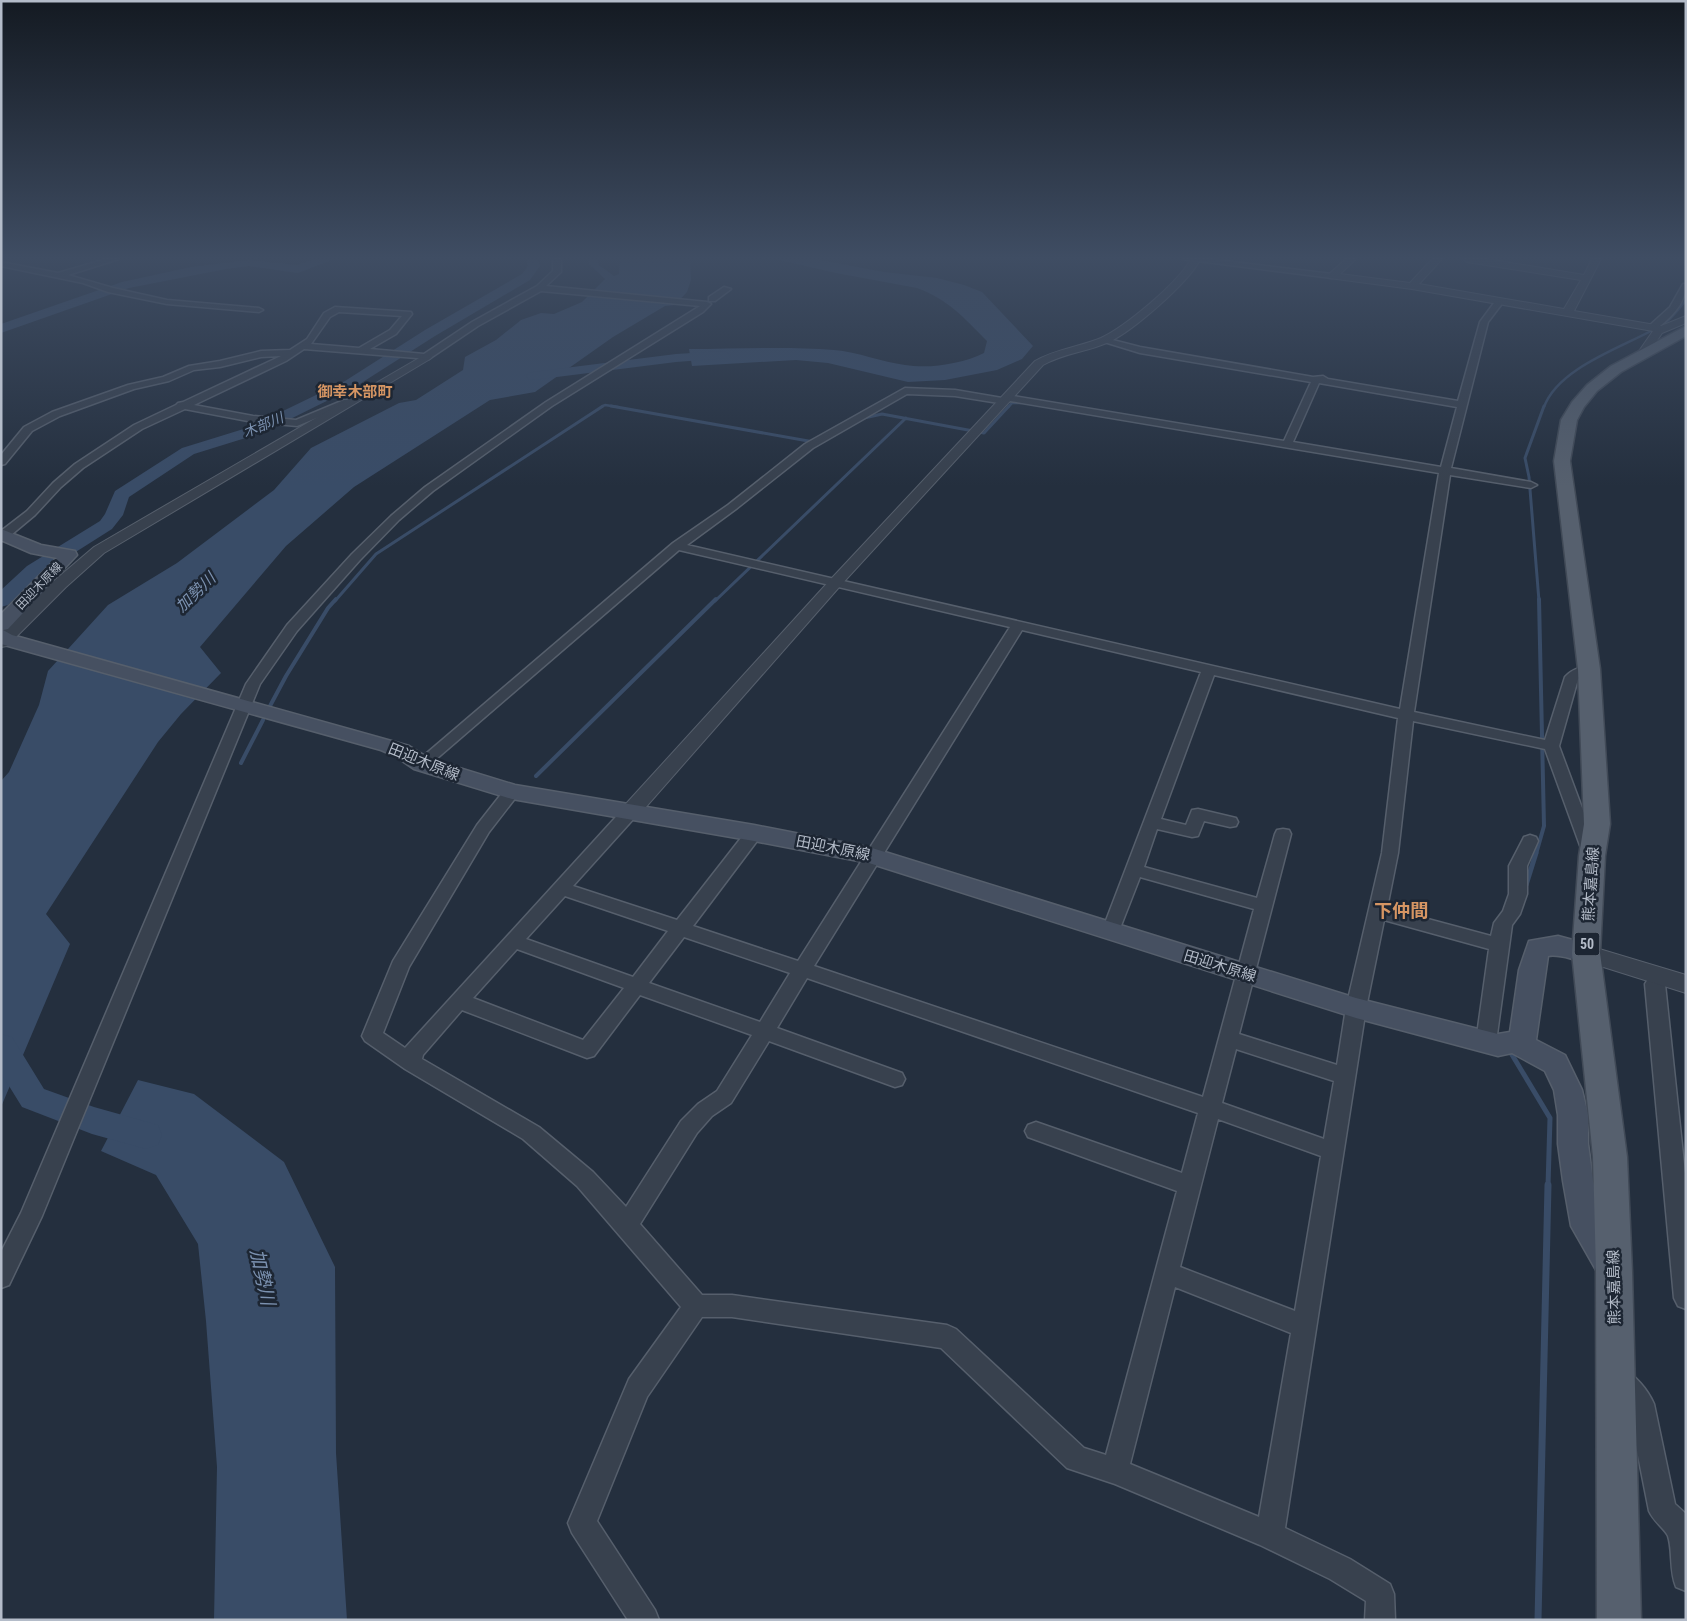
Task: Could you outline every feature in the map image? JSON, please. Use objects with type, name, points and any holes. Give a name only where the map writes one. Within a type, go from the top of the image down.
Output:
[{"type":"main road","name":"熊本嘉島線","points":[[1619,1620],[1614,1272],[1610,1157],[1600,1060],[1592,856],[1597,824],[1589,669],[1562,461],[1569,420],[1577,405],[1592,388],[1616,369],[1644,354],[1661,335]]},
{"type":"main road","name":"田迎木原線","points":[[2,535],[37,549],[66,553],[68,555],[6,637],[395,749],[422,764],[512,792],[631,811],[872,856],[1356,1008],[1500,1043],[1555,1063],[1568,1090],[1573,1115],[1573,1144],[1587,1226],[1614,1272]]},
{"type":"main road","points":[[1500,1043],[1522,1040],[1527,1018],[1533,960],[1538,948],[1558,945],[1597,956]]},
{"type":"street","points":[[2,535],[31,513],[57,485],[79,466],[138,426],[181,405],[259,372],[310,341],[314,335]]},
{"type":"street","points":[[362,350],[389,335]]},
{"type":"street","points":[[6,637],[60,584],[99,550],[426,356],[459,335]]},
{"type":"street","points":[[1,1277],[31,1216],[244,706],[254,684],[292,628],[356,557],[395,518],[429,489],[549,404],[660,335]]},
{"type":"street","points":[[412,1063],[413,1052],[836,582],[1039,363],[1049,356],[1105,341],[1114,335]]},
{"type":"street","points":[[1270,1535],[1356,1008],[1390,853],[1406,715],[1445,471],[1481,335]]},
{"type":"street","points":[[1105,341],[1140,350],[1316,380],[1317,378],[1462,405]]},
{"type":"street","points":[[302,346],[426,356]]},
{"type":"street","points":[[1,462],[28,429],[56,414],[131,387],[166,379],[192,368],[220,364],[269,352],[292,353]]},
{"type":"street","points":[[1287,446],[1316,380]]},
{"type":"street","points":[[422,764],[677,546],[732,507],[808,446],[905,391],[955,393],[1006,400],[1531,485]]},
{"type":"street","points":[[181,405],[258,419],[297,423],[348,402]]},
{"type":"street","points":[[677,546],[1406,715],[1551,746]]},
{"type":"street","points":[[628,1225],[689,1127],[705,1110],[724,1097],[872,856],[1019,624]]},
{"type":"street","points":[[1111,931],[1209,668]]},
{"type":"street","points":[[1589,669],[1572,677],[1551,746],[1592,856]]},
{"type":"street","points":[[512,792],[483,829],[400,966],[372,1036],[412,1063],[531,1133],[585,1180],[628,1225],[696,1306],[732,1306],[947,1337],[1076,1459],[1115,1471],[1270,1535],[1340,1569],[1380,1594],[1380,1620]]},
{"type":"street","points":[[1152,822],[1192,832],[1198,814],[1230,822]]},
{"type":"street","points":[[459,1001],[587,1050],[754,833]]},
{"type":"street","points":[[1115,1471],[1283,834]]},
{"type":"street","points":[[1500,1043],[1499,945],[1503,922],[1511,914],[1518,894],[1518,866],[1530,841]]},
{"type":"street","points":[[1134,870],[1264,906]]},
{"type":"street","points":[[562,888],[1332,1151]]},
{"type":"street","points":[[1378,912],[1499,945]]},
{"type":"street","points":[[513,941],[895,1079]]},
{"type":"street","points":[[1597,956],[1686,984]]},
{"type":"street","points":[[1655,984],[1686,1298]]},
{"type":"street","points":[[1229,1039],[1345,1076]]},
{"type":"street","points":[[1036,1131],[1190,1186]]},
{"type":"street","points":[[1167,1273],[1304,1326]]},
{"type":"street","points":[[645,1620],[582,1523],[638,1388],[696,1306]]},
{"type":"street","points":[[1615,1375],[1640,1404],[1663,1511],[1683,1529],[1686,1576]]},
{"type":"water","points":[[503,335],[617,335],[535,392],[490,400],[354,487],[286,546],[200,647],[221,673],[181,714],[158,742],[46,914],[70,944],[1,1107],[1,781],[9,772],[39,705],[48,671],[108,605],[177,563],[274,490],[311,448],[399,403],[416,400],[463,370],[465,357]]},
{"type":"water","points":[[981,335],[1022,335],[1033,346],[1022,359],[997,370],[945,380],[908,382],[828,363],[796,360],[692,366],[689,349],[780,348],[834,350],[896,364],[935,366],[956,363],[984,353],[987,341]]},
{"type":"water","points":[[138,1080],[194,1094],[284,1162],[335,1267],[336,1453],[347,1620],[214,1620],[217,1467],[198,1244],[156,1175],[101,1151]]},
{"type":"waterway","name":"木部川","points":[[1,601],[34,570],[106,525],[114,515],[121,495],[188,451],[256,430],[350,384],[427,335]]},
{"type":"waterway","points":[[1544,407],[1552,393],[1564,380],[1579,369],[1596,358],[1644,335]]},
{"type":"waterway","name":"加勢川","points":[[533,376],[676,358],[724,355]]},
{"type":"waterway","points":[[1009,406],[1012,403],[1021,403]]},
{"type":"waterway","points":[[335,601],[376,554],[603,406]]},
{"type":"waterway","points":[[603,406],[618,407]]},
{"type":"waterway","points":[[611,406],[814,442]]},
{"type":"waterway","points":[[906,418],[984,433],[1009,406]]},
{"type":"waterway","points":[[1539,601],[1529,477],[1525,458],[1544,406]]},
{"type":"waterway","points":[[864,418],[882,414],[906,418]]},
{"type":"waterway","points":[[715,601],[906,418]]},
{"type":"waterway","points":[[270,706],[286,676],[328,608],[336,599]]},
{"type":"waterway","points":[[536,776],[716,599]]},
{"type":"waterway","points":[[1536,854],[1544,826],[1539,599]]},
{"type":"waterway","points":[[241,763],[263,720]]},
{"type":"waterway","points":[[1526,885],[1536,853]]},
{"type":"waterway","name":"加勢川","points":[[1,1046],[33,1098],[92,1120],[146,1135]]},
{"type":"waterway","points":[[1508,1048],[1550,1118],[1548,1186]]},
{"type":"waterway","points":[[1538,1620],[1548,1185]]},
{"type":"district","name":"御幸木部町","points":[[355,392]]},
{"type":"district","name":"下仲間","points":[[1401,911]]}]
